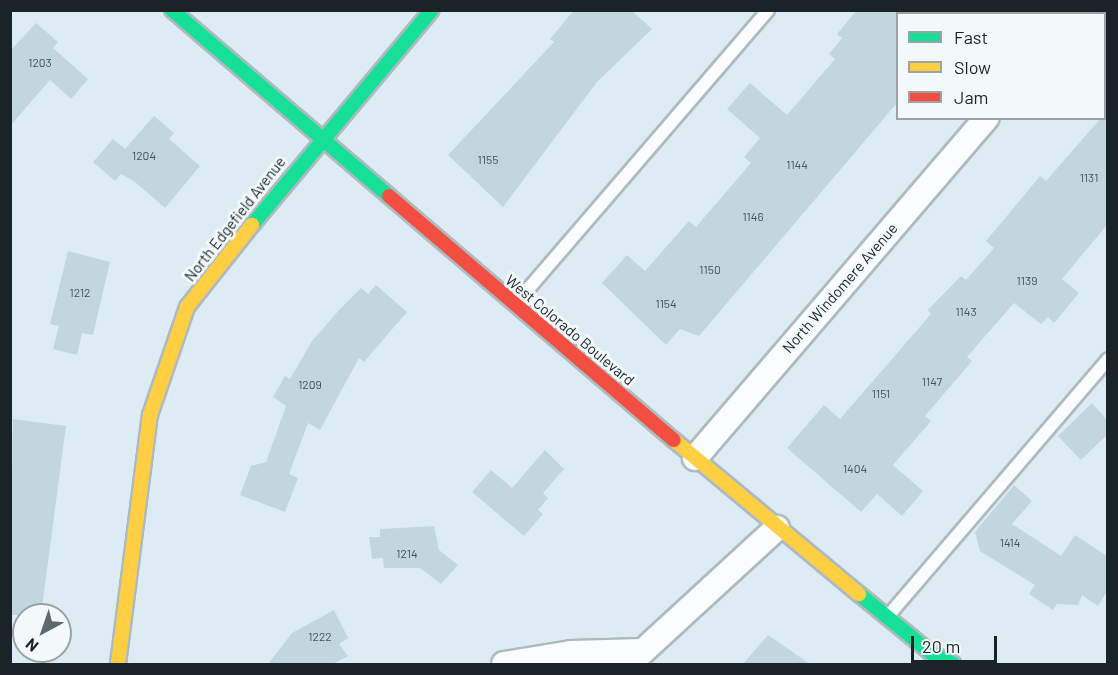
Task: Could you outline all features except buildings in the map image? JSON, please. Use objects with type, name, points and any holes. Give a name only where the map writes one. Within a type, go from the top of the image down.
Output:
[{"type":"street","name":"West Colorado Boulevard","points":[[172,10],[514,306],[777,528],[935,659],[954,664]]},
{"type":"street","name":"North Edgefield Avenue","points":[[118,664],[141,471],[168,353],[187,307],[217,264],[321,138],[432,10]]},
{"type":"street","name":"North Windomere Avenue","points":[[695,458],[984,120]]},
{"type":"street","points":[[504,664],[571,653],[636,658],[777,528]]},
{"type":"lane","points":[[514,306],[768,10]]},
{"type":"lane","points":[[887,617],[1107,359]]},
{"type":"traffic: fast","points":[[172,10],[389,196]]},
{"type":"traffic: fast","points":[[252,225],[432,10]]},
{"type":"traffic: fast","points":[[859,594],[931,653],[954,664]]},
{"type":"traffic: slow","points":[[118,664],[150,415],[187,307],[252,225]]},
{"type":"traffic: slow","points":[[674,440],[859,594]]},
{"type":"traffic: jam","points":[[389,196],[674,440]]}]
